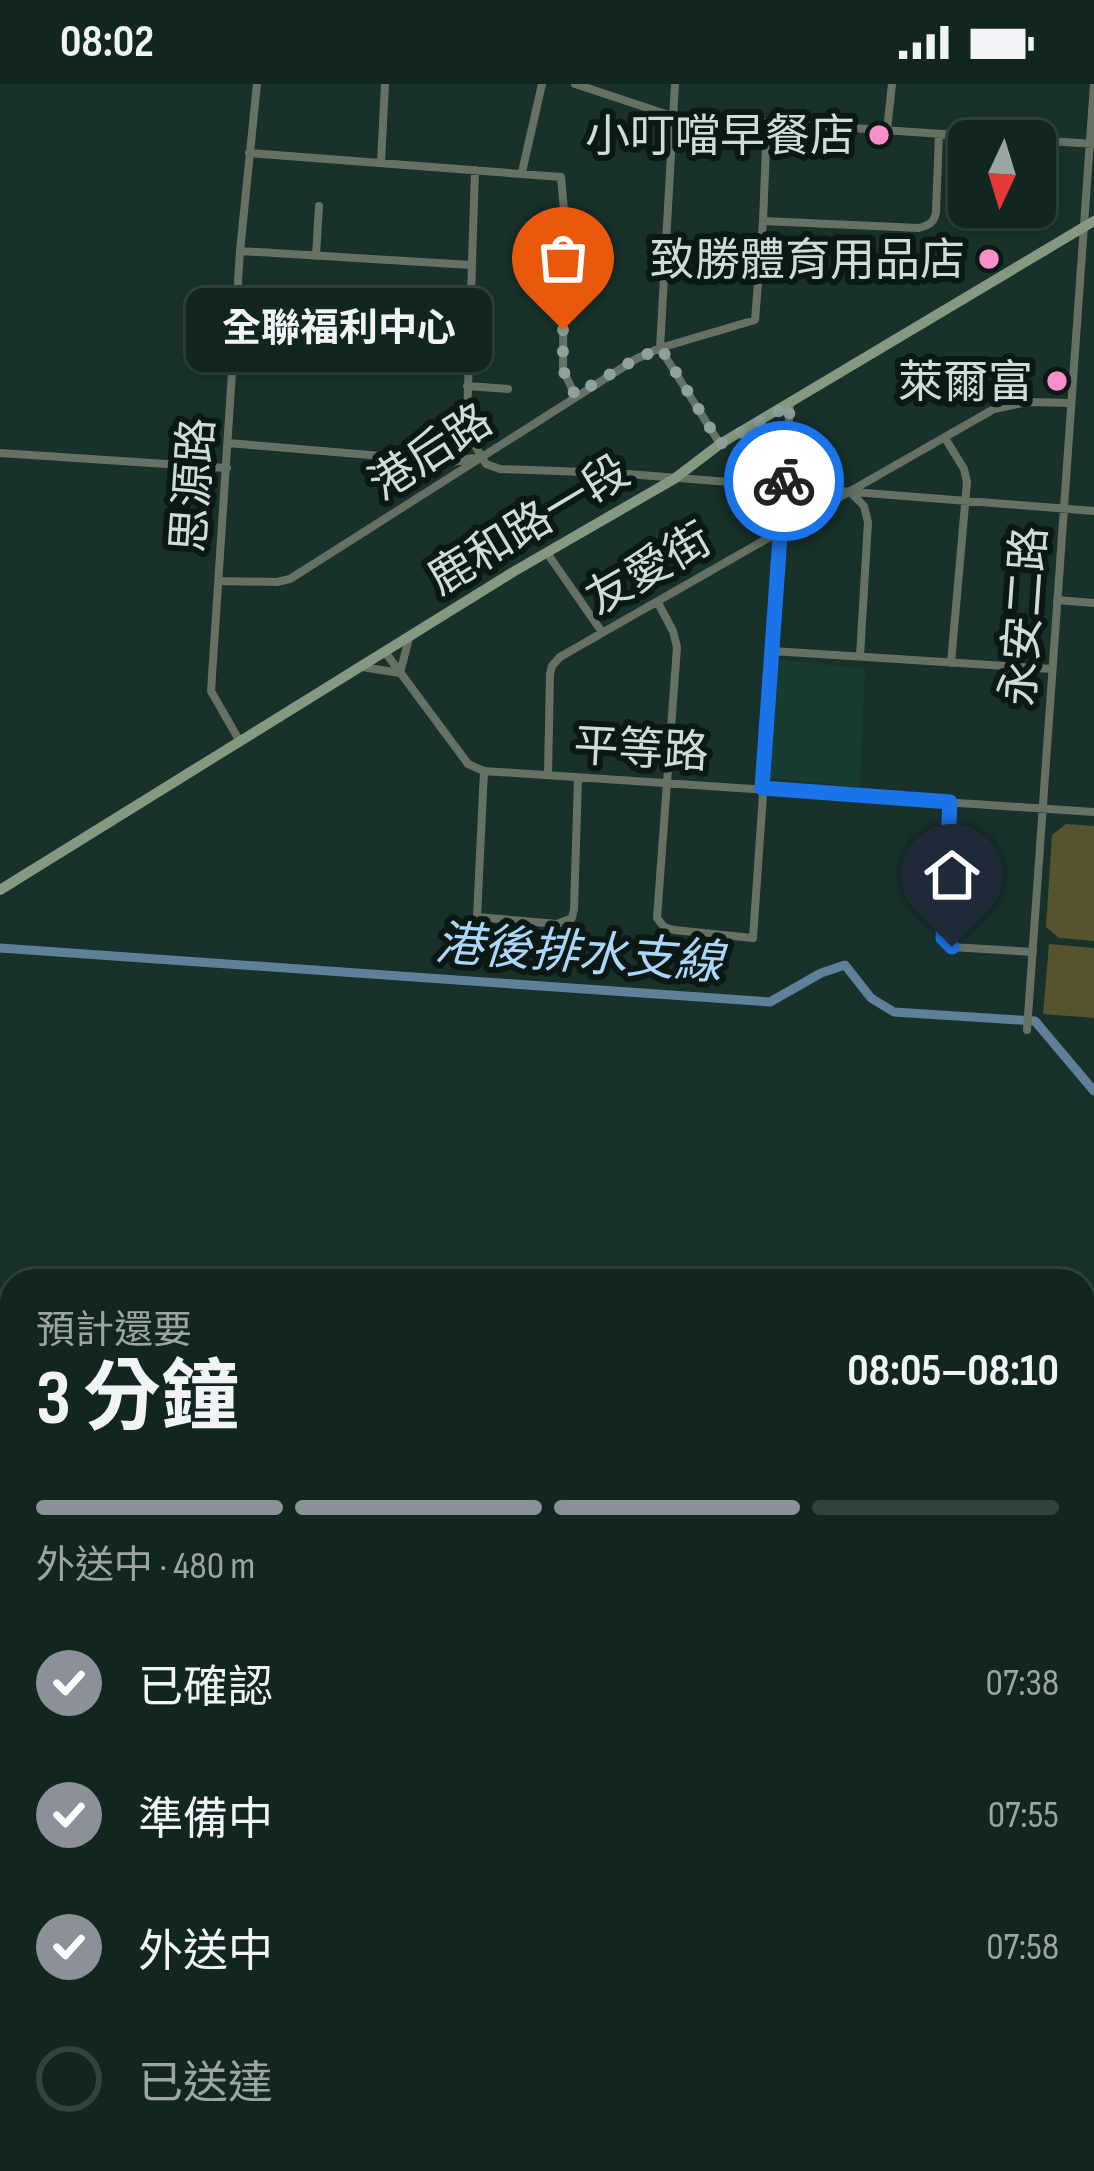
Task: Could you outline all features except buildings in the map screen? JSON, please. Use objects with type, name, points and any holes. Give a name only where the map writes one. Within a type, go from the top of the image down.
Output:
[{"type":"main road","name":"鹿和路一段","points":[[0,890],[239,740],[674,479],[720,444],[1089,224]]},
{"type":"street","name":"思源路","points":[[239,740],[211,691],[240,251],[257,84]]},
{"type":"street","points":[[382,163],[385,84]]},
{"type":"street","points":[[522,172],[542,84]]},
{"type":"street","points":[[575,84],[672,116],[1091,144]]},
{"type":"street","points":[[675,84],[661,348],[720,444]]},
{"type":"street","points":[[887,130],[892,84]]},
{"type":"street","name":"永安二路","points":[[1027,1030],[1071,403],[1089,224],[1094,84]]},
{"type":"street","name":"港后路","points":[[219,581],[290,579],[636,359],[755,320],[767,122]]},
{"type":"street","points":[[764,221],[929,225],[936,212],[939,134]]},
{"type":"street","points":[[249,153],[561,177],[563,370],[575,395]]},
{"type":"street","points":[[475,170],[466,418],[486,464],[500,469],[615,473],[1094,511]]},
{"type":"street","points":[[316,256],[319,206]]},
{"type":"street","points":[[240,251],[471,265]]},
{"type":"street","points":[[234,340],[467,359]]},
{"type":"street","points":[[467,386],[508,389]]},
{"type":"street","name":"友愛街","points":[[548,775],[552,666],[560,657],[994,409],[1027,402],[1071,403]]},
{"type":"street","points":[[658,603],[677,647],[656,906],[659,922],[674,930],[753,938],[790,405]]},
{"type":"street","points":[[945,438],[964,469],[966,501],[951,663]]},
{"type":"street","points":[[228,443],[453,462],[480,456]]},
{"type":"street","points":[[0,454],[227,468]]},
{"type":"street","points":[[851,493],[864,506],[868,522],[860,656]]},
{"type":"street","points":[[548,553],[602,632]]},
{"type":"street","points":[[1057,600],[1094,603]]},
{"type":"street","points":[[400,673],[410,637]]},
{"type":"street","points":[[772,651],[1052,669]]},
{"type":"street","points":[[385,652],[468,764],[484,771],[477,917],[557,924],[572,918],[578,778]]},
{"type":"street","points":[[361,667],[400,673]]},
{"type":"street","name":"平等路","points":[[484,771],[1094,812]]},
{"type":"street","points":[[950,802],[945,944],[1033,952]]},
{"type":"shaded area","points":[[778,659],[865,669],[860,787],[769,778]]},
{"type":"shaded area","points":[[1066,824],[1094,826],[1094,941],[1059,938],[1046,927],[1052,835]]},
{"type":"shaded area","points":[[1049,944],[1094,948],[1094,1018],[1043,1014]]},
{"type":"waterway","name":"港後排水支線","points":[[0,948],[770,1002],[845,965],[871,998],[894,1012],[1035,1021],[1094,1091]]},
{"type":"way so far","points":[[563,330],[563,370],[575,395],[661,348],[720,444],[790,405],[784,481]]},
{"type":"place","name":"小叮噹早餐店","points":[[879,135]]},
{"type":"place","name":"致勝體育用品店","points":[[989,259]]},
{"type":"place","name":"全聯福利中心","points":[[563,330]]},
{"type":"place","name":"萊爾富","points":[[1057,381]]},
{"type":"route","points":[[784,481],[762,788],[950,802],[943,938],[952,947]]}]
